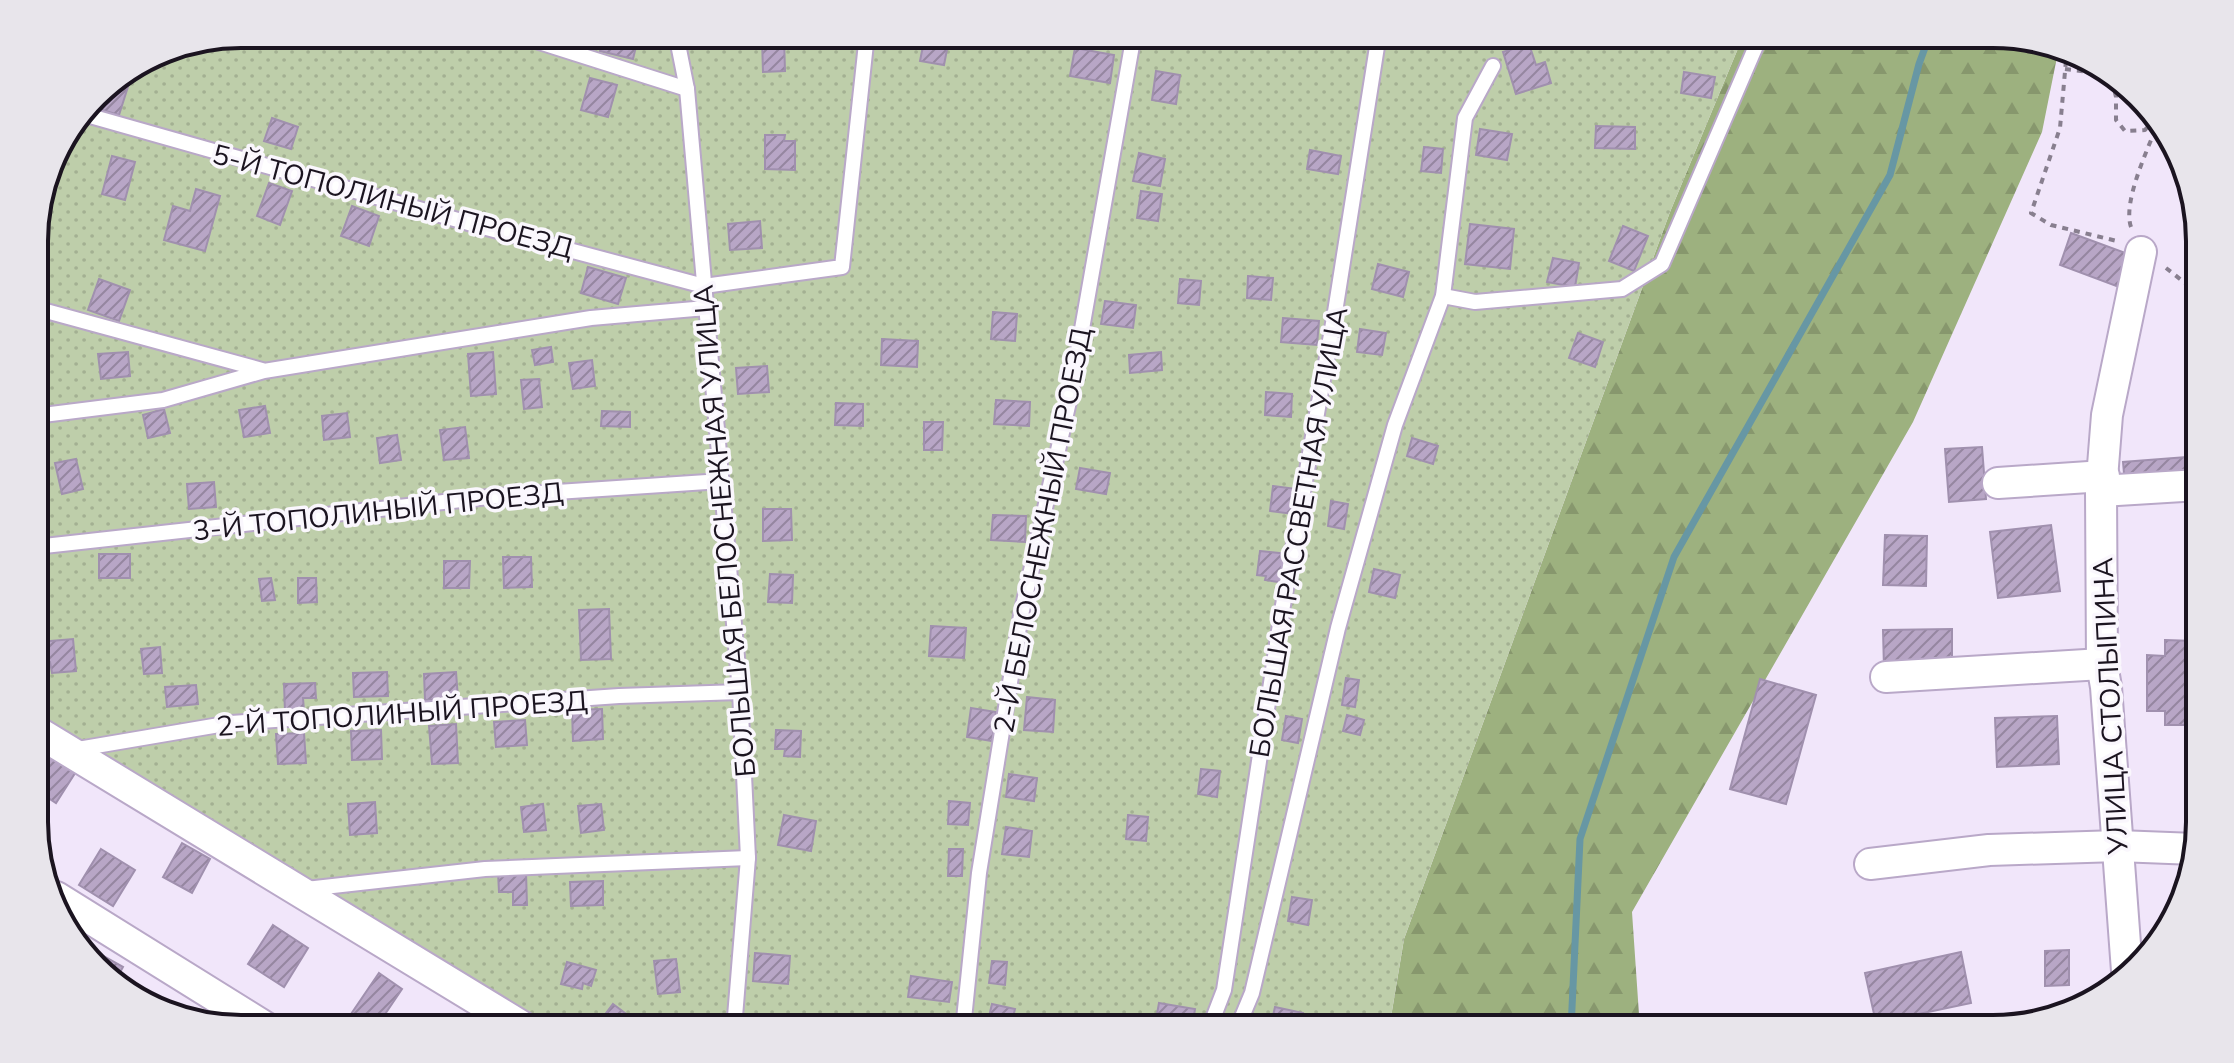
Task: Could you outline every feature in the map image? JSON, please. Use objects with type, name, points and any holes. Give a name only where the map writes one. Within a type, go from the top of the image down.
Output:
[{"type":"street","name":"УЛИЦА СТОЛЫПИНА","points":[[2126,960],[2102,664],[2102,483],[2107,415],[2140,249]]},
{"type":"street","points":[[1998,483],[2186,485]]},
{"type":"street","points":[[1886,677],[2102,664]]},
{"type":"street","points":[[48,739],[503,1015]]},
{"type":"street","points":[[1870,864],[1989,850],[2118,846],[2184,849]]},
{"type":"street","points":[[67,904],[246,1015]]},
{"type":"lane","points":[[558,48],[687,89]]},
{"type":"lane","name":"БОЛЬШАЯ БЕЛОСНЕЖНАЯ УЛИЦА","points":[[679,48],[687,89],[740,692],[748,858],[735,1015]]},
{"type":"lane","points":[[704,286],[842,267],[865,48]]},
{"type":"lane","name":"2-Й БЕЛОСНЕЖНЫЙ ПРОЕЗД","points":[[964,1015],[979,873],[1021,615],[1070,397],[1132,48]]},
{"type":"lane","name":"БОЛЬШАЯ РАССВЕТНАЯ УЛИЦА","points":[[1214,1015],[1224,990],[1282,611],[1335,312],[1377,48]]},
{"type":"lane","points":[[1443,296],[1475,302],[1622,289],[1662,264],[1755,48]]},
{"type":"lane","points":[[1243,1015],[1252,993],[1350,584],[1395,425],[1443,296],[1465,118],[1493,66]]},
{"type":"lane","name":"5-Й ТОПОЛИНЫЙ ПРОЕЗД","points":[[94,117],[704,286]]},
{"type":"lane","points":[[48,414],[163,400],[264,371],[591,318],[706,308]]},
{"type":"lane","points":[[48,312],[264,371]]},
{"type":"lane","name":"3-Й ТОПОЛИНЫЙ ПРОЕЗД","points":[[48,546],[498,496],[722,481]]},
{"type":"lane","name":"2-Й ТОПОЛИНЫЙ ПРОЕЗД","points":[[66,751],[231,723],[619,696],[740,692]]},
{"type":"lane","points":[[295,890],[485,869],[748,858]]},
{"type":"path","points":[[2066,63],[2060,128],[2031,213],[2051,225],[2140,249],[2186,284]]},
{"type":"path","points":[[2065,69],[2084,71]]},
{"type":"path","points":[[2115,92],[2116,120],[2125,131],[2148,127]]},
{"type":"path","points":[[2140,249],[2129,220],[2152,133]]},
{"type":"green space","points":[[241,48],[1738,48],[1670,212],[1404,939],[1391,1015],[532,1015],[48,721],[48,229],[58,179],[68,156],[96,114],[124,88],[179,58]]},
{"type":"green space","points":[[1738,48],[1993,48],[2030,52],[2056,60],[2042,132],[1913,422],[1632,912],[1639,1015],[1391,1015],[1404,939],[1670,212]]},
{"type":"building","points":[[601,48],[636,48],[633,59],[600,51]]},
{"type":"building","points":[[762,48],[784,48],[785,71],[763,72]]},
{"type":"building","points":[[923,48],[947,48],[944,65],[920,61]]},
{"type":"building","points":[[1075,48],[1114,55],[1110,83],[1070,76]]},
{"type":"building","points":[[1530,48],[1536,65],[1545,62],[1551,83],[1516,94],[1503,52]]},
{"type":"building","points":[[1156,71],[1180,75],[1176,104],[1152,100]]},
{"type":"building","points":[[1684,72],[1715,77],[1711,98],[1681,93]]},
{"type":"building","points":[[590,78],[617,85],[608,117],[581,110]]},
{"type":"building","points":[[129,85],[119,115],[100,110]]},
{"type":"building","points":[[272,118],[298,127],[291,149],[264,141]]},
{"type":"building","points":[[1596,126],[1635,127],[1635,149],[1595,148]]},
{"type":"building","points":[[1480,129],[1512,134],[1507,160],[1476,155]]},
{"type":"building","points":[[765,135],[785,135],[784,141],[795,141],[795,170],[765,169]]},
{"type":"building","points":[[1424,147],[1443,149],[1441,173],[1421,171]]},
{"type":"building","points":[[1310,150],[1341,156],[1338,174],[1307,169]]},
{"type":"building","points":[[1139,153],[1165,159],[1160,186],[1133,181]]},
{"type":"building","points":[[112,156],[135,162],[125,200],[102,194]]},
{"type":"building","points":[[269,183],[292,191],[280,225],[257,216]]},
{"type":"building","points":[[196,189],[220,196],[205,251],[164,240],[173,206],[190,211]]},
{"type":"building","points":[[1141,191],[1162,194],[1158,221],[1137,218]]},
{"type":"building","points":[[352,206],[379,216],[369,246],[341,236]]},
{"type":"building","points":[[760,221],[762,248],[730,250],[728,224]]},
{"type":"building","points":[[1470,224],[1514,229],[1510,269],[1465,264]]},
{"type":"building","points":[[1623,226],[1648,236],[1634,271],[1609,261]]},
{"type":"building","points":[[2071,233],[2131,255],[2119,287],[2060,265]]},
{"type":"building","points":[[1553,258],[1579,263],[1575,287],[1547,282]]},
{"type":"building","points":[[1378,264],[1409,272],[1403,297],[1372,289]]},
{"type":"building","points":[[588,267],[626,278],[618,304],[581,293]]},
{"type":"building","points":[[1248,276],[1273,278],[1271,300],[1247,298]]},
{"type":"building","points":[[99,279],[130,290],[119,321],[88,310]]},
{"type":"building","points":[[1180,279],[1201,281],[1199,305],[1178,303]]},
{"type":"building","points":[[1105,301],[1136,305],[1133,328],[1101,324]]},
{"type":"building","points":[[993,312],[1017,314],[1015,341],[991,339]]},
{"type":"building","points":[[1283,318],[1319,321],[1317,345],[1281,342]]},
{"type":"building","points":[[1360,329],[1386,333],[1382,355],[1357,352]]},
{"type":"building","points":[[1578,333],[1603,342],[1595,367],[1569,358]]},
{"type":"building","points":[[882,339],[918,341],[917,367],[881,365]]},
{"type":"building","points":[[551,347],[553,362],[535,365],[532,350]]},
{"type":"building","points":[[128,352],[130,376],[101,379],[98,354]]},
{"type":"building","points":[[493,352],[496,394],[471,396],[468,354]]},
{"type":"building","points":[[1161,352],[1162,370],[1130,373],[1129,355]]},
{"type":"building","points":[[592,360],[595,386],[573,389],[569,363]]},
{"type":"building","points":[[767,366],[769,392],[738,394],[736,368]]},
{"type":"building","points":[[539,379],[542,407],[524,409],[521,380]]},
{"type":"building","points":[[1266,392],[1292,394],[1291,417],[1265,415]]},
{"type":"building","points":[[996,400],[1030,402],[1029,426],[994,424]]},
{"type":"building","points":[[836,403],[863,404],[863,426],[835,425]]},
{"type":"building","points":[[265,406],[270,433],[244,437],[239,410]]},
{"type":"building","points":[[164,409],[170,433],[148,438],[143,415]]},
{"type":"building","points":[[602,411],[630,412],[630,427],[601,426]]},
{"type":"building","points":[[347,413],[350,437],[324,440],[322,416]]},
{"type":"building","points":[[924,422],[943,422],[942,450],[924,450]]},
{"type":"building","points":[[465,427],[469,458],[444,460],[440,430]]},
{"type":"building","points":[[397,435],[401,460],[380,463],[377,438]]},
{"type":"building","points":[[1412,438],[1438,446],[1433,464],[1407,456]]},
{"type":"building","points":[[1982,447],[1986,499],[1949,502],[1945,449]]},
{"type":"building","points":[[2186,457],[2186,480],[2125,485],[2123,462]]},
{"type":"building","points":[[76,459],[83,489],[62,494],[55,463]]},
{"type":"building","points":[[1080,468],[1110,473],[1106,494],[1076,489]]},
{"type":"building","points":[[214,482],[216,507],[189,509],[187,484]]},
{"type":"building","points":[[1273,486],[1297,489],[1293,514],[1270,511]]},
{"type":"building","points":[[1331,501],[1348,504],[1344,529],[1328,526]]},
{"type":"building","points":[[763,509],[791,509],[792,540],[763,541]]},
{"type":"building","points":[[993,515],[1026,516],[1025,542],[991,540]]},
{"type":"building","points":[[2051,525],[2060,591],[1998,598],[1990,532]]},
{"type":"building","points":[[1885,535],[1927,536],[1926,586],[1883,585]]},
{"type":"building","points":[[1260,551],[1288,554],[1285,583],[1265,580],[1266,576],[1257,575]]},
{"type":"building","points":[[99,554],[130,554],[130,578],[99,578]]},
{"type":"building","points":[[503,557],[531,557],[532,587],[504,588]]},
{"type":"building","points":[[444,561],[470,561],[469,588],[444,588]]},
{"type":"building","points":[[1374,569],[1400,575],[1395,598],[1369,592]]},
{"type":"building","points":[[770,574],[793,575],[792,603],[768,602]]},
{"type":"building","points":[[271,578],[275,600],[262,601],[259,579]]},
{"type":"building","points":[[298,578],[316,578],[317,602],[298,603]]},
{"type":"building","points":[[609,609],[611,659],[581,660],[579,610]]},
{"type":"building","points":[[931,626],[966,628],[964,658],[929,656]]},
{"type":"building","points":[[1952,629],[1952,668],[1884,669],[1883,630]]},
{"type":"building","points":[[73,639],[76,671],[52,673],[48,662],[48,641]]},
{"type":"building","points":[[2165,640],[2186,641],[2186,725],[2165,725],[2165,711],[2147,711],[2147,655],[2165,656]]},
{"type":"building","points":[[160,647],[162,673],[144,674],[141,649]]},
{"type":"building","points":[[387,672],[388,696],[354,697],[353,673]]},
{"type":"building","points":[[456,672],[458,698],[425,700],[424,674]]},
{"type":"building","points":[[1346,678],[1359,680],[1355,707],[1342,705]]},
{"type":"building","points":[[1760,679],[1816,695],[1786,804],[1730,789]]},
{"type":"building","points":[[315,683],[316,698],[303,698],[304,711],[285,712],[284,684]]},
{"type":"building","points":[[196,685],[198,704],[167,707],[165,687]]},
{"type":"building","points":[[1027,697],[1055,700],[1053,732],[1024,730]]},
{"type":"building","points":[[971,708],[996,712],[992,741],[967,737]]},
{"type":"building","points":[[602,709],[603,739],[573,741],[572,710]]},
{"type":"building","points":[[1347,715],[1364,720],[1360,735],[1343,731]]},
{"type":"building","points":[[1286,716],[1302,719],[1298,743],[1282,740]]},
{"type":"building","points":[[2057,716],[2059,764],[1997,767],[1995,718]]},
{"type":"building","points":[[525,720],[527,745],[496,747],[494,722]]},
{"type":"building","points":[[456,724],[458,763],[432,764],[429,726]]},
{"type":"building","points":[[381,730],[382,759],[352,760],[351,731]]},
{"type":"building","points":[[776,730],[801,731],[800,757],[784,756],[785,749],[775,749]]},
{"type":"building","points":[[304,733],[306,763],[278,764],[276,734]]},
{"type":"building","points":[[48,751],[77,770],[56,803],[48,798]]},
{"type":"building","points":[[1201,769],[1220,771],[1217,797],[1198,794]]},
{"type":"building","points":[[1009,774],[1037,778],[1034,801],[1006,797]]},
{"type":"building","points":[[949,801],[970,803],[968,825],[948,824]]},
{"type":"building","points":[[375,802],[377,833],[350,835],[348,804]]},
{"type":"building","points":[[543,804],[546,830],[524,832],[521,807]]},
{"type":"building","points":[[601,804],[604,830],[581,833],[578,806]]},
{"type":"building","points":[[784,815],[816,821],[811,851],[778,845]]},
{"type":"building","points":[[1128,815],[1148,817],[1146,841],[1126,839]]},
{"type":"building","points":[[1006,827],[1032,831],[1029,857],[1002,854]]},
{"type":"building","points":[[182,843],[210,859],[192,893],[163,877]]},
{"type":"building","points":[[101,849],[135,870],[113,906],[79,885]]},
{"type":"building","points":[[949,849],[963,849],[962,876],[948,876]]},
{"type":"building","points":[[498,872],[526,872],[527,905],[513,905],[513,892],[499,892]]},
{"type":"building","points":[[603,881],[603,905],[571,906],[570,882]]},
{"type":"building","points":[[1292,897],[1312,900],[1308,925],[1288,921]]},
{"type":"building","points":[[273,925],[308,948],[284,987],[248,964]]},
{"type":"building","points":[[2069,950],[2069,985],[2045,986],[2045,951]]},
{"type":"building","points":[[1961,952],[1971,1003],[1914,1015],[1874,1015],[1865,973]]},
{"type":"building","points":[[755,953],[790,956],[788,984],[753,981]]},
{"type":"building","points":[[103,956],[123,967],[120,972]]},
{"type":"building","points":[[676,959],[680,992],[658,994],[654,961]]},
{"type":"building","points":[[992,961],[1007,962],[1005,985],[989,983]]},
{"type":"building","points":[[567,962],[596,970],[591,986],[583,983],[582,989],[561,984]]},
{"type":"building","points":[[379,973],[402,989],[384,1015],[350,1015]]},
{"type":"building","points":[[911,976],[952,982],[949,1002],[908,997]]},
{"type":"building","points":[[1159,1003],[1195,1009],[1194,1015],[1157,1015]]},
{"type":"building","points":[[613,1004],[628,1015],[605,1015]]},
{"type":"building","points":[[992,1004],[1015,1009],[1014,1015],[989,1015]]},
{"type":"building","points":[[1275,1007],[1303,1013],[1302,1015],[1273,1015]]},
{"type":"waterway","points":[[1572,1015],[1580,839],[1674,557],[1890,175],[1925,48]]}]
